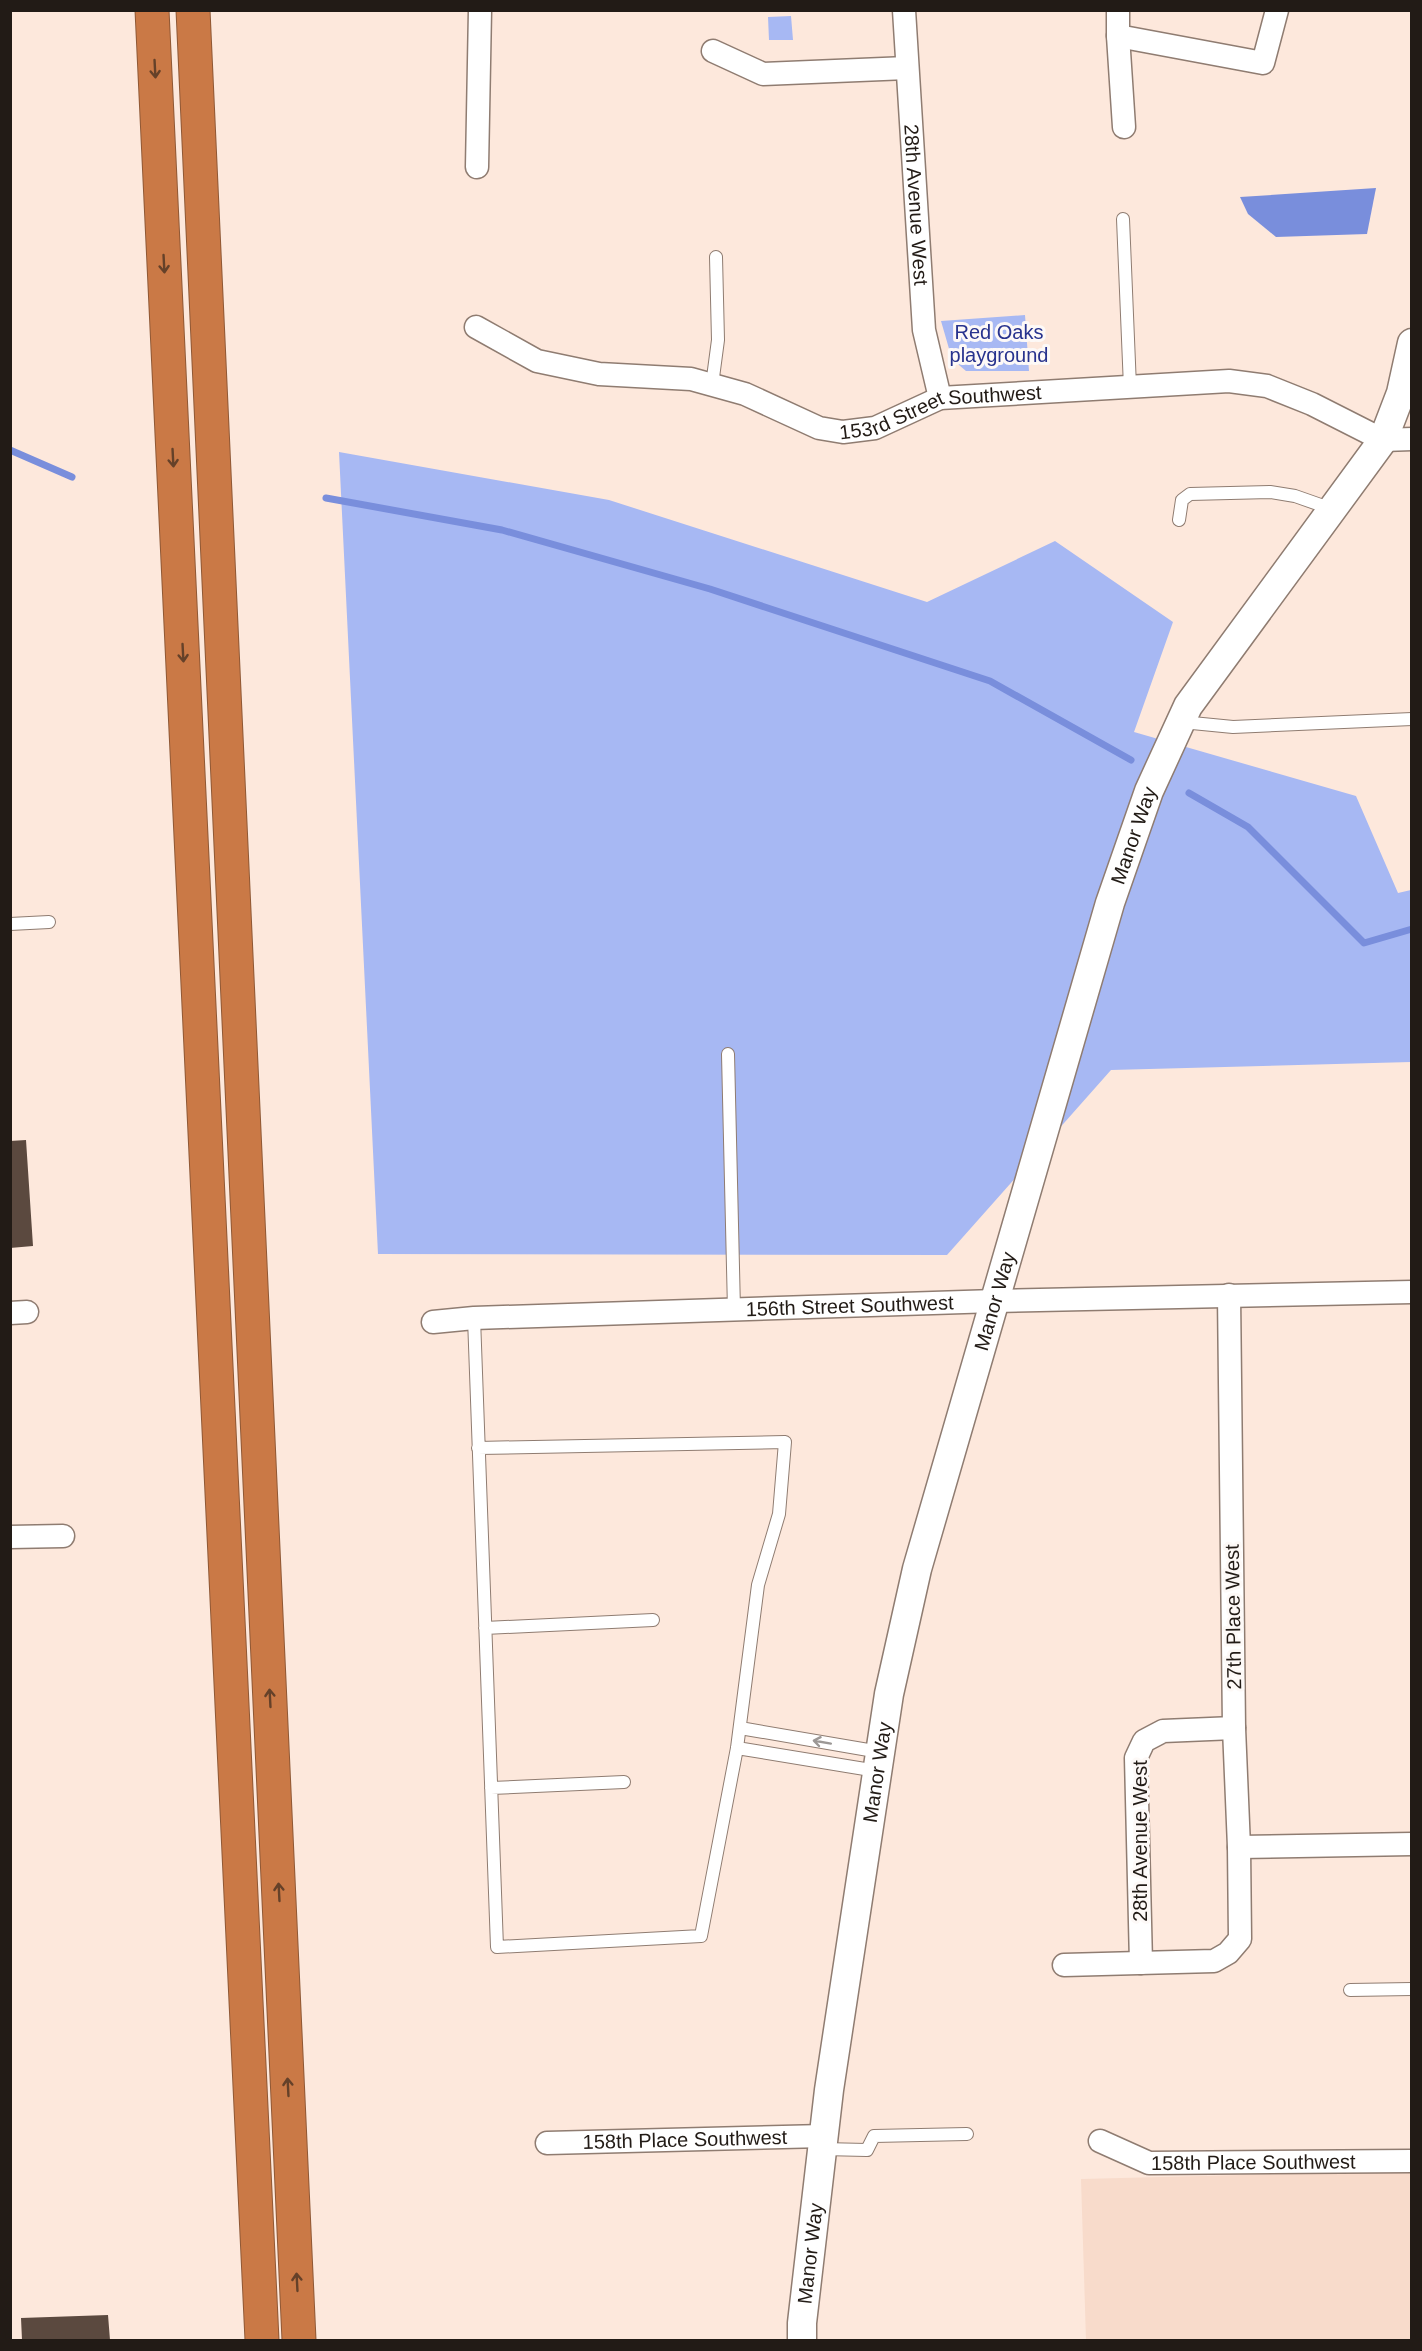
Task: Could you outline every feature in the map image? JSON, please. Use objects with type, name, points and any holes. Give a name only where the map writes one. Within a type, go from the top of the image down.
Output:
[{"type":"highway","points":[[152,10],[262,2340]]},
{"type":"highway","points":[[193,10],[299,2340]]},
{"type":"street","points":[[477,167],[480,10]]},
{"type":"street","name":"28th Avenue West","points":[[904,10],[924,330],[940,398]]},
{"type":"street","points":[[1118,10],[1124,127]]},
{"type":"street","points":[[1118,36],[1263,63],[1277,10]]},
{"type":"street","points":[[713,51],[764,74],[907,68]]},
{"type":"street","name":"153rd Street Southwest","points":[[476,327],[537,361],[599,374],[691,379],[744,394],[819,428],[843,432],[874,428],[940,398],[1229,381],[1267,386],[1312,404],[1383,440],[1412,439]]},
{"type":"street","name":"Manor Way","points":[[802,2340],[802,2323],[823,2143],[889,1694],[917,1569],[1110,903],[1149,790],[1188,706],[1383,440],[1401,393],[1412,343]]},
{"type":"street","name":"156th Street Southwest","points":[[433,1322],[474,1318],[995,1301],[1412,1292]]},
{"type":"street","name":"27th Place West","points":[[1141,1963],[1214,1961],[1228,1953],[1240,1940],[1234,1728],[1229,1295]]},
{"type":"street","points":[[10,1537],[63,1536]]},
{"type":"street","name":"28th Avenue West","points":[[1141,1963],[1136,1758],[1144,1741],[1163,1731],[1234,1728]]},
{"type":"street","points":[[1239,1847],[1412,1844]]},
{"type":"street","points":[[1064,1965],[1141,1963]]},
{"type":"street","name":"158th Place Southwest","points":[[1100,2140],[1149,2163],[1412,2161]]},
{"type":"street","name":"158th Place Southwest","points":[[547,2143],[823,2143]]},
{"type":"lane","points":[[1123,219],[1131,387]]},
{"type":"lane","points":[[712,385],[718,340],[716,257]]},
{"type":"lane","points":[[1179,520],[1182,500],[1191,494],[1270,492],[1295,496],[1333,509]]},
{"type":"lane","points":[[1181,722],[1233,727],[1412,719]]},
{"type":"lane","points":[[10,924],[49,922]]},
{"type":"lane","points":[[728,1054],[734,1310]]},
{"type":"lane","points":[[474,1318],[478,1448],[497,1947],[701,1936],[737,1748],[758,1584],[779,1514],[785,1442],[478,1448]]},
{"type":"lane","points":[[485,1628],[653,1620]]},
{"type":"lane","points":[[740,1728],[879,1762]]},
{"type":"lane","points":[[737,1748],[879,1762]]},
{"type":"lane","points":[[491,1788],[624,1782]]},
{"type":"lane","points":[[1350,1990],[1412,1989]]},
{"type":"lane","points":[[823,2143],[867,2150],[874,2136],[967,2134]]},
{"type":"shaded area","points":[[1376,188],[1367,234],[1276,237],[1248,214],[1240,197]]},
{"type":"shaded area","points":[[1411,2171],[1411,2340],[1086,2340],[1081,2179]]},
{"type":"green space","points":[[791,16],[793,40],[769,40],[768,17]]},
{"type":"green space","name":"Red Oaks playground","points":[[1025,315],[1029,371],[966,371],[952,359],[941,321]]},
{"type":"green space","points":[[339,452],[609,500],[927,602],[1055,541],[1173,622],[1134,732],[1356,796],[1398,893],[1411,890],[1411,1062],[1111,1070],[947,1255],[378,1254]]},
{"type":"building","points":[[26,1140],[33,1246],[10,1248],[10,1141]]},
{"type":"building","points":[[108,2315],[110,2340],[22,2340],[21,2318]]},
{"type":"waterway","points":[[10,450],[72,477]]},
{"type":"waterway","points":[[326,498],[502,530],[710,589],[990,681],[1131,760]]},
{"type":"waterway","points":[[1189,793],[1248,827],[1364,943],[1412,929]]}]
